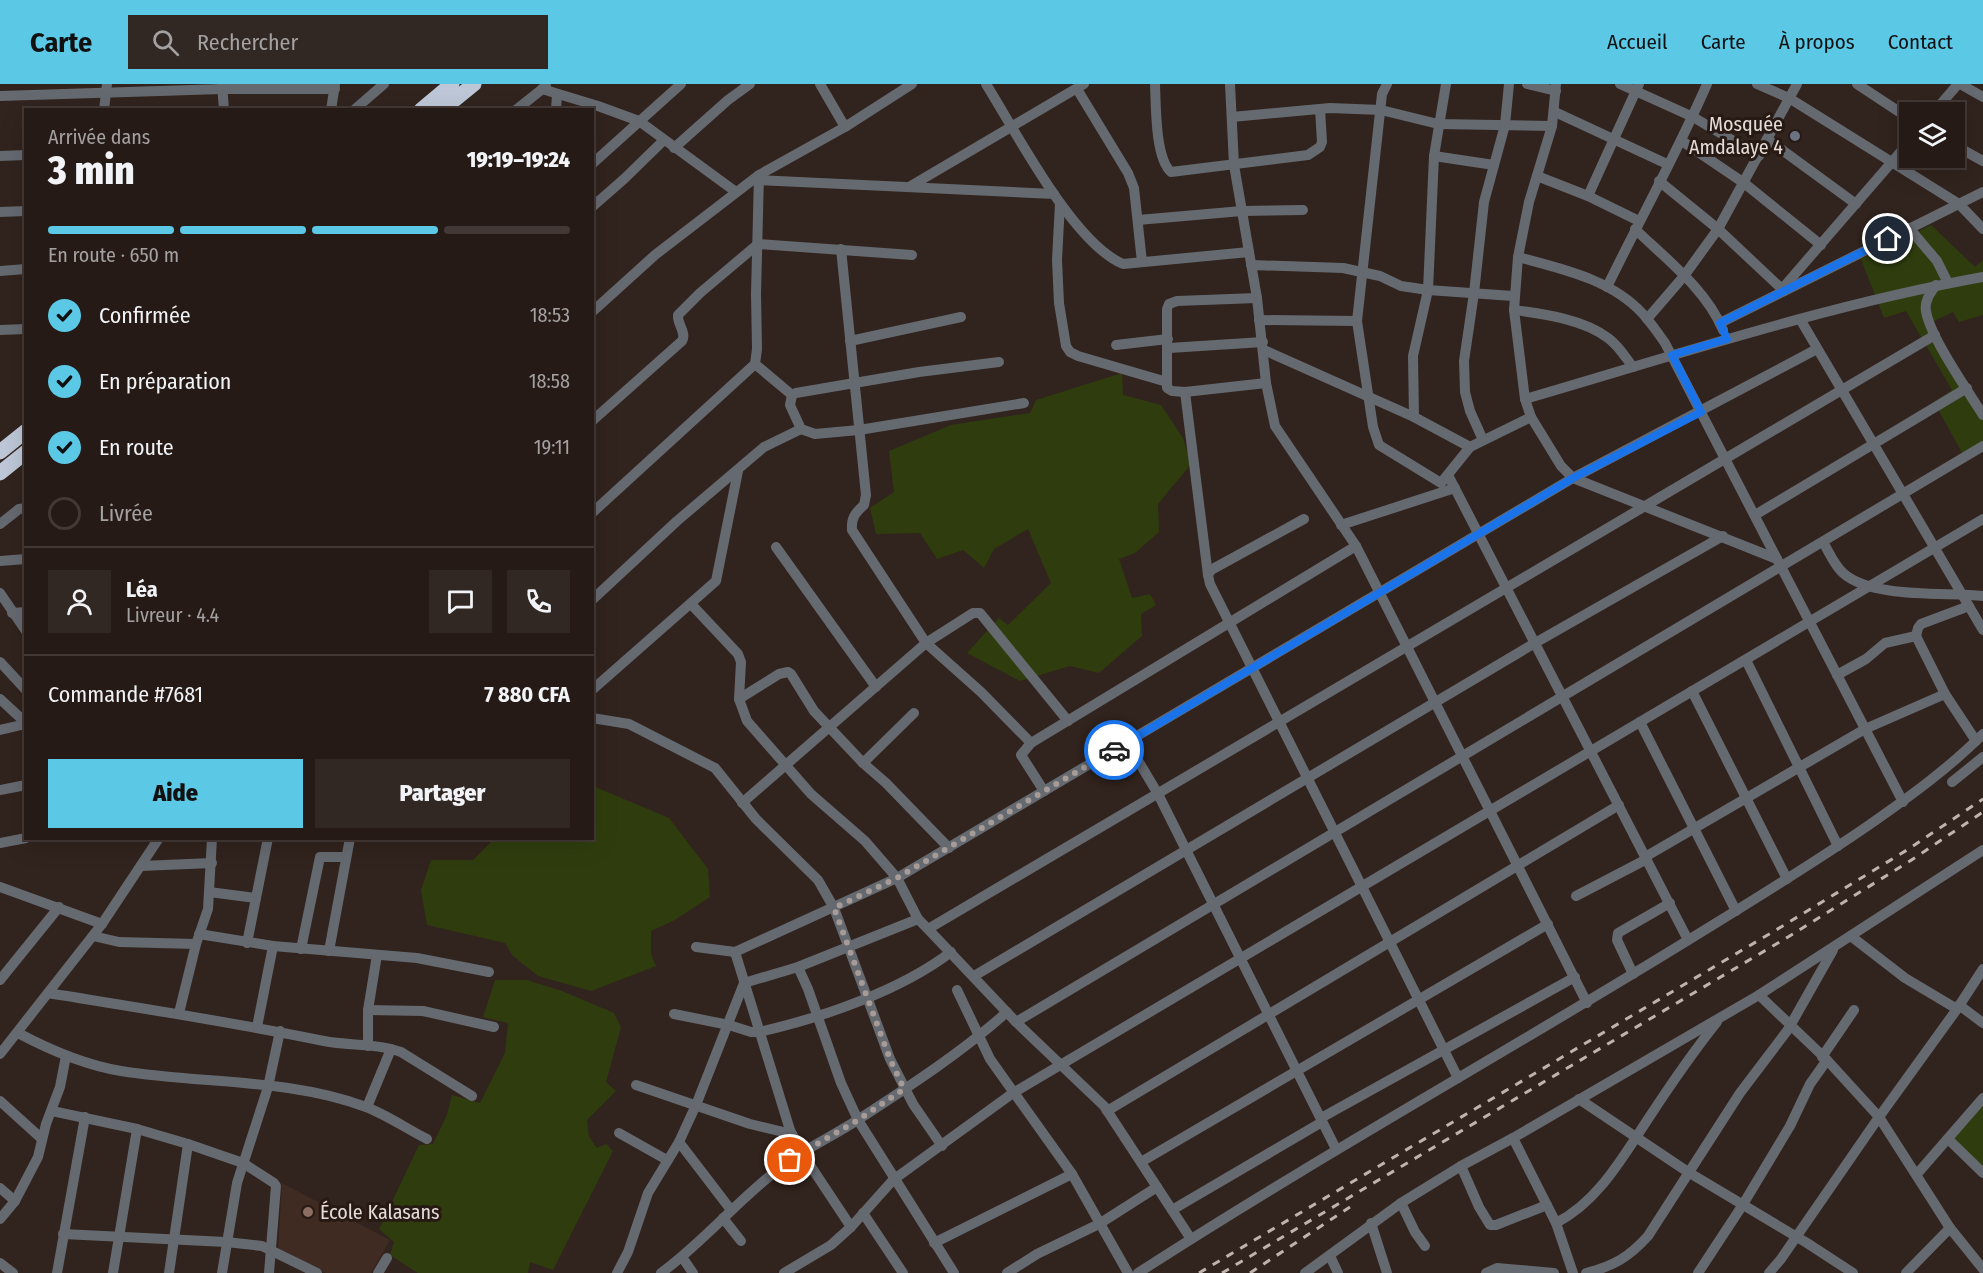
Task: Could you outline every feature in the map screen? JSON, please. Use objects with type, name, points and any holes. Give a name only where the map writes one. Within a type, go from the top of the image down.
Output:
[{"type":"highway","points":[[423,108],[452,84]]},
{"type":"highway","points":[[444,108],[474,84]]},
{"type":"highway","points":[[0,452],[24,433]]},
{"type":"highway","points":[[0,473],[24,454]]},
{"type":"street","points":[[356,108],[384,84]]},
{"type":"street","points":[[594,162],[681,84]]},
{"type":"street","points":[[674,148],[728,100],[750,84]]},
{"type":"street","points":[[820,84],[844,127]]},
{"type":"street","points":[[594,310],[655,255],[736,192],[912,84]]},
{"type":"street","points":[[986,84],[1057,198],[1092,243],[1107,255],[1123,264],[1250,252]]},
{"type":"street","points":[[1155,84],[1159,135],[1165,164],[1171,172],[1297,157],[1314,151],[1320,147],[1322,142],[1320,109]]},
{"type":"street","points":[[1230,84],[1234,165],[1250,252],[1266,383],[1275,426],[1356,546],[1587,1002]]},
{"type":"street","points":[[1387,84],[1382,94],[1357,321],[1376,437],[1382,449],[1441,483],[1470,447],[1531,417]]},
{"type":"street","points":[[1414,417],[1413,356],[1428,290],[1434,156],[1446,84]]},
{"type":"street","points":[[1483,440],[1467,403],[1463,382],[1464,361],[1484,202],[1504,125],[1509,84]]},
{"type":"street","points":[[1527,84],[1556,88],[1552,126],[1529,202],[1518,257],[1514,296],[1525,399],[1531,417],[1561,466],[1573,478],[1723,536],[1779,562]]},
{"type":"street","points":[[1620,84],[1637,88],[1693,117],[1759,156]]},
{"type":"street","points":[[1608,287],[1667,164],[1682,141],[1707,84]]},
{"type":"street","points":[[1757,84],[1789,98],[1959,204],[1983,229]]},
{"type":"street","points":[[1647,319],[1684,276],[1718,229],[1797,84]]},
{"type":"street","points":[[1857,84],[1899,112]]},
{"type":"street","points":[[1943,102],[1959,84],[1983,97]]},
{"type":"street","points":[[222,86],[224,108]]},
{"type":"street","points":[[909,187],[1081,86],[1134,188],[1142,262]]},
{"type":"street","points":[[0,96],[106,88],[335,87],[331,108]]},
{"type":"street","points":[[519,108],[546,87],[557,94],[639,122],[736,192]]},
{"type":"street","points":[[104,108],[106,88]]},
{"type":"street","points":[[1588,196],[1637,88]]},
{"type":"street","points":[[556,108],[557,94]]},
{"type":"street","points":[[1232,117],[1320,109],[1381,110],[1438,124],[1552,126]]},
{"type":"street","points":[[1555,112],[1667,164]]},
{"type":"street","points":[[1767,139],[1856,204]]},
{"type":"street","points":[[594,205],[664,140]]},
{"type":"street","points":[[1682,141],[1744,183],[1821,245]]},
{"type":"street","points":[[1965,151],[1983,161]]},
{"type":"street","points":[[1783,290],[1899,154]]},
{"type":"street","points":[[0,156],[24,155]]},
{"type":"street","points":[[1434,156],[1494,165]]},
{"type":"street","points":[[1537,176],[1588,196],[1637,225],[1711,306],[1727,339]]},
{"type":"street","points":[[759,178],[1057,198]]},
{"type":"street","points":[[594,511],[755,364],[757,357],[759,178]]},
{"type":"street","points":[[1659,182],[1718,229],[1783,290]]},
{"type":"street","points":[[1720,323],[1983,192]]},
{"type":"street","points":[[1057,198],[1058,292],[1066,346],[1070,352],[1078,356],[1167,382]]},
{"type":"street","points":[[1138,220],[1242,211],[1303,210]]},
{"type":"street","points":[[0,212],[24,212]]},
{"type":"street","points":[[1909,228],[1937,261],[1948,283]]},
{"type":"street","points":[[594,419],[682,341],[684,336],[678,315],[700,293],[758,244],[912,255]]},
{"type":"street","points":[[841,249],[866,495],[864,505],[856,511],[851,520],[852,530],[926,643],[981,692],[1031,743]]},
{"type":"street","points":[[1518,257],[1576,273],[1608,287],[1633,305],[1647,319],[1672,355],[1903,802]]},
{"type":"street","points":[[1251,265],[1342,268],[1364,271],[1401,286],[1514,296]]},
{"type":"street","points":[[0,271],[24,269]]},
{"type":"street","points":[[1525,399],[1800,319],[1936,285],[1982,279]]},
{"type":"street","points":[[1936,285],[1928,297],[1925,310],[1935,335],[1983,415]]},
{"type":"street","points":[[1257,298],[1173,302],[1167,309],[1167,388],[1172,391],[1185,392],[1266,383]]},
{"type":"street","points":[[1514,310],[1539,313],[1596,331],[1614,343],[1633,367]]},
{"type":"street","points":[[850,341],[961,317]]},
{"type":"street","points":[[1800,319],[1983,630]]},
{"type":"street","points":[[1259,320],[1357,321]]},
{"type":"street","points":[[0,330],[24,329]]},
{"type":"street","points":[[928,929],[1935,335]]},
{"type":"street","points":[[1116,345],[1168,343],[1263,346],[1414,417],[1470,447]]},
{"type":"street","points":[[696,947],[735,952],[897,878],[1573,478],[1817,350]]},
{"type":"street","points":[[792,395],[919,372],[999,362]]},
{"type":"street","points":[[755,364],[792,395]]},
{"type":"street","points":[[1755,515],[1967,388]]},
{"type":"street","points":[[1185,392],[1210,584],[1458,1078]]},
{"type":"street","points":[[792,395],[790,405],[801,429]]},
{"type":"street","points":[[594,598],[677,521],[764,447],[801,429],[815,434],[859,430],[1024,403]]},
{"type":"street","points":[[1016,1022],[1563,697],[1779,562],[1822,542],[1983,446]]},
{"type":"street","points":[[594,688],[716,581],[738,471]]},
{"type":"street","points":[[1448,475],[1688,940]]},
{"type":"street","points":[[1341,525],[1455,488]]},
{"type":"street","points":[[0,524],[19,508],[24,508]]},
{"type":"street","points":[[1208,575],[1211,570],[1304,519]]},
{"type":"street","points":[[784,1273],[831,1245],[851,1227],[893,1180],[1013,1093],[1983,519]]},
{"type":"street","points":[[974,976],[1535,643],[1723,536]]},
{"type":"street","points":[[1822,542],[1837,567],[1860,584],[1895,591],[1983,596]]},
{"type":"street","points":[[1044,791],[1021,755],[1031,743],[1356,546]]},
{"type":"street","points":[[776,547],[876,687]]},
{"type":"street","points":[[0,561],[24,560]]},
{"type":"street","points":[[0,593],[24,629]]},
{"type":"street","points":[[691,604],[738,654],[741,662],[739,699],[747,721],[822,805],[865,841],[897,878],[918,919],[1016,1022],[1062,1064],[1107,1111],[1191,1239]]},
{"type":"street","points":[[1138,1273],[1336,1149],[1587,1002],[1736,911],[1838,846],[1936,777],[1980,738],[1945,694],[1916,636],[1921,624],[1969,606]]},
{"type":"street","points":[[12,613],[24,612]]},
{"type":"street","points":[[742,803],[926,643],[974,613],[980,613],[1068,721]]},
{"type":"street","points":[[1837,675],[1866,659],[1885,643],[1916,636]]},
{"type":"street","points":[[1746,660],[1838,846]]},
{"type":"street","points":[[0,662],[24,688]]},
{"type":"street","points":[[739,699],[779,674],[788,672],[791,674],[814,711],[863,764],[886,783],[949,848]]},
{"type":"street","points":[[1692,691],[1787,879]]},
{"type":"street","points":[[1576,896],[1646,858],[1865,729],[1945,694]]},
{"type":"street","points":[[0,699],[24,722]]},
{"type":"street","points":[[863,764],[914,713]]},
{"type":"street","points":[[594,718],[629,724],[715,768],[742,803],[818,880],[834,908],[890,1059],[920,1116],[942,1146]]},
{"type":"street","points":[[1640,722],[1736,911]]},
{"type":"street","points":[[0,730],[24,724]]},
{"type":"street","points":[[1127,742],[1158,794],[1336,1149]]},
{"type":"street","points":[[1952,782],[1983,757]]},
{"type":"street","points":[[0,790],[24,785]]},
{"type":"street","points":[[1107,1111],[1619,805]]},
{"type":"street","points":[[0,843],[24,838]]},
{"type":"street","points":[[179,1013],[208,909],[212,840]]},
{"type":"street","points":[[247,943],[268,840]]},
{"type":"street","points":[[329,951],[350,840]]},
{"type":"street","points":[[0,1054],[102,924],[141,866],[154,841]]},
{"type":"street","points":[[1305,1273],[1401,1203],[1461,1166],[1514,1138],[1759,995],[1852,937],[1983,850]]},
{"type":"street","points":[[301,949],[320,857],[346,856]]},
{"type":"street","points":[[141,866],[212,863]]},
{"type":"street","points":[[1,889],[59,907],[102,924]]},
{"type":"street","points":[[209,892],[256,898]]},
{"type":"street","points":[[1633,974],[1616,936],[1620,930],[1670,903]]},
{"type":"street","points":[[0,980],[59,907]]},
{"type":"street","points":[[744,983],[798,967],[918,919]]},
{"type":"street","points":[[1142,1162],[1548,924]]},
{"type":"street","points":[[93,936],[120,942],[198,939],[417,958],[489,972]]},
{"type":"street","points":[[1852,937],[1905,978],[1983,1023]]},
{"type":"street","points":[[257,1027],[273,946]]},
{"type":"street","points":[[1586,1273],[1608,1270],[1629,1256],[1648,1236],[1740,1093],[1790,1026],[1834,948]]},
{"type":"street","points":[[735,952],[792,1134],[851,1227]]},
{"type":"street","points":[[674,1014],[759,1032],[818,1016],[868,997],[926,970],[951,952]]},
{"type":"street","points":[[368,1046],[368,1010],[377,955]]},
{"type":"street","points":[[798,967],[841,1083],[858,1120],[950,1272]]},
{"type":"street","points":[[1769,1273],[1983,969]]},
{"type":"street","points":[[1172,1210],[1443,1049],[1575,977]]},
{"type":"street","points":[[616,1273],[628,1252],[644,1202],[679,1142],[696,1105],[744,983]]},
{"type":"street","points":[[957,990],[990,1059],[1072,1174],[1128,1273]]},
{"type":"street","points":[[48,993],[179,1013],[341,1044],[391,1049],[401,1052],[472,1096]]},
{"type":"street","points":[[1759,995],[1824,1058],[1879,1117],[1950,1228],[1983,1269]]},
{"type":"street","points":[[368,1010],[423,1011],[494,1027]]},
{"type":"street","points":[[1698,1273],[1790,1126],[1824,1058],[1854,1010]]},
{"type":"street","points":[[661,1273],[682,1257],[727,1214],[783,1166],[904,1089],[979,1036],[1007,1012]]},
{"type":"street","points":[[1556,1223],[1578,1209],[1598,1189],[1636,1138],[1693,1052],[1723,1014]]},
{"type":"street","points":[[222,1273],[237,1183],[268,1087],[280,1031]]},
{"type":"street","points":[[18,1033],[66,1056],[121,1071],[321,1095],[367,1107],[427,1139]]},
{"type":"street","points":[[367,1107],[391,1049]]},
{"type":"street","points":[[0,1219],[15,1201],[34,1168],[60,1087],[66,1056]]},
{"type":"street","points":[[636,1085],[750,1124],[792,1134]]},
{"type":"street","points":[[1917,1174],[1983,1098]]},
{"type":"street","points":[[1580,1099],[1688,1172],[1853,1273]]},
{"type":"street","points":[[0,1101],[42,1138]]},
{"type":"street","points":[[52,1111],[137,1128],[188,1144],[243,1163],[276,1186],[273,1250],[269,1273]]},
{"type":"street","points":[[57,1273],[85,1117]]},
{"type":"street","points":[[113,1273],[137,1128]]},
{"type":"street","points":[[619,1133],[668,1160]]},
{"type":"street","points":[[1514,1138],[1556,1223],[1573,1273]]},
{"type":"street","points":[[1948,1139],[1983,1173]]},
{"type":"street","points":[[679,1142],[727,1214],[741,1241]]},
{"type":"street","points":[[169,1273],[188,1144]]},
{"type":"street","points":[[1461,1166],[1482,1213],[1490,1225],[1496,1225],[1547,1205]]},
{"type":"street","points":[[934,1243],[1072,1174]]},
{"type":"street","points":[[1007,1273],[1036,1254],[1099,1224],[1157,1187]]},
{"type":"street","points":[[0,1188],[15,1201]]},
{"type":"street","points":[[1401,1203],[1415,1232],[1425,1246]]},
{"type":"street","points":[[863,1213],[903,1273]]},
{"type":"street","points":[[1371,1223],[1387,1273]]},
{"type":"street","points":[[1906,1273],[1950,1228]]},
{"type":"street","points":[[63,1234],[226,1242],[262,1246],[318,1273]]},
{"type":"street","points":[[1330,1256],[1338,1273]]},
{"type":"street","points":[[682,1257],[693,1273]]},
{"type":"street","points":[[378,1273],[387,1258]]},
{"type":"street","points":[[0,1263],[13,1273]]},
{"type":"street","points":[[1486,1273],[1497,1268],[1554,1273]]},
{"type":"shaded area","name":"École Kalasans","points":[[282,1183],[390,1240],[371,1273],[326,1273],[278,1248]]},
{"type":"green space","points":[[1931,225],[1975,267],[1983,260],[1983,315],[1959,322],[1953,312],[1930,323],[1983,412],[1983,447],[1965,458],[1934,402],[1952,390],[1906,311],[1884,318],[1861,259]]},
{"type":"green space","points":[[1122,373],[1123,395],[1161,405],[1183,438],[1191,464],[1158,504],[1159,532],[1135,553],[1119,559],[1132,598],[1150,594],[1156,605],[1141,614],[1142,636],[1099,673],[1070,666],[1020,681],[967,653],[999,618],[1008,625],[1051,583],[1028,529],[994,549],[984,568],[963,550],[937,559],[920,533],[876,534],[870,508],[894,492],[889,451],[951,425],[1030,413],[1036,400]]},
{"type":"green space","points":[[594,786],[669,818],[708,869],[710,897],[673,921],[651,931],[651,954],[656,966],[591,991],[538,976],[512,955],[505,943],[427,925],[421,890],[431,860],[473,860],[493,840],[594,840]]},
{"type":"green space","points":[[495,980],[527,980],[562,991],[614,1013],[621,1027],[606,1082],[616,1091],[587,1120],[589,1137],[597,1148],[606,1144],[613,1151],[553,1270],[530,1262],[528,1273],[418,1273],[390,1255],[394,1242],[379,1229],[419,1145],[433,1144],[447,1115],[452,1095],[480,1103],[505,1053],[508,1023],[483,1017]]},
{"type":"green space","points":[[1983,1102],[1983,1168],[1953,1140]]},
{"type":"railway","points":[[1199,1273],[1781,927],[1907,850],[1983,799]]},
{"type":"railway","points":[[1222,1273],[1788,937],[1983,812]]},
{"type":"railway","points":[[1250,1273],[1350,1207]]},
{"type":"way so far","points":[[790,1160],[858,1120],[904,1089],[890,1059],[834,908],[897,878],[1114,750]]},
{"type":"place","name":"Mosquée Amdalaye 4","points":[[1795,136]]},
{"type":"place","name":"École Kalasans","points":[[308,1212]]},
{"type":"route","points":[[1114,750],[1573,478],[1701,412],[1672,355],[1727,339],[1720,323],[1888,239]]}]
